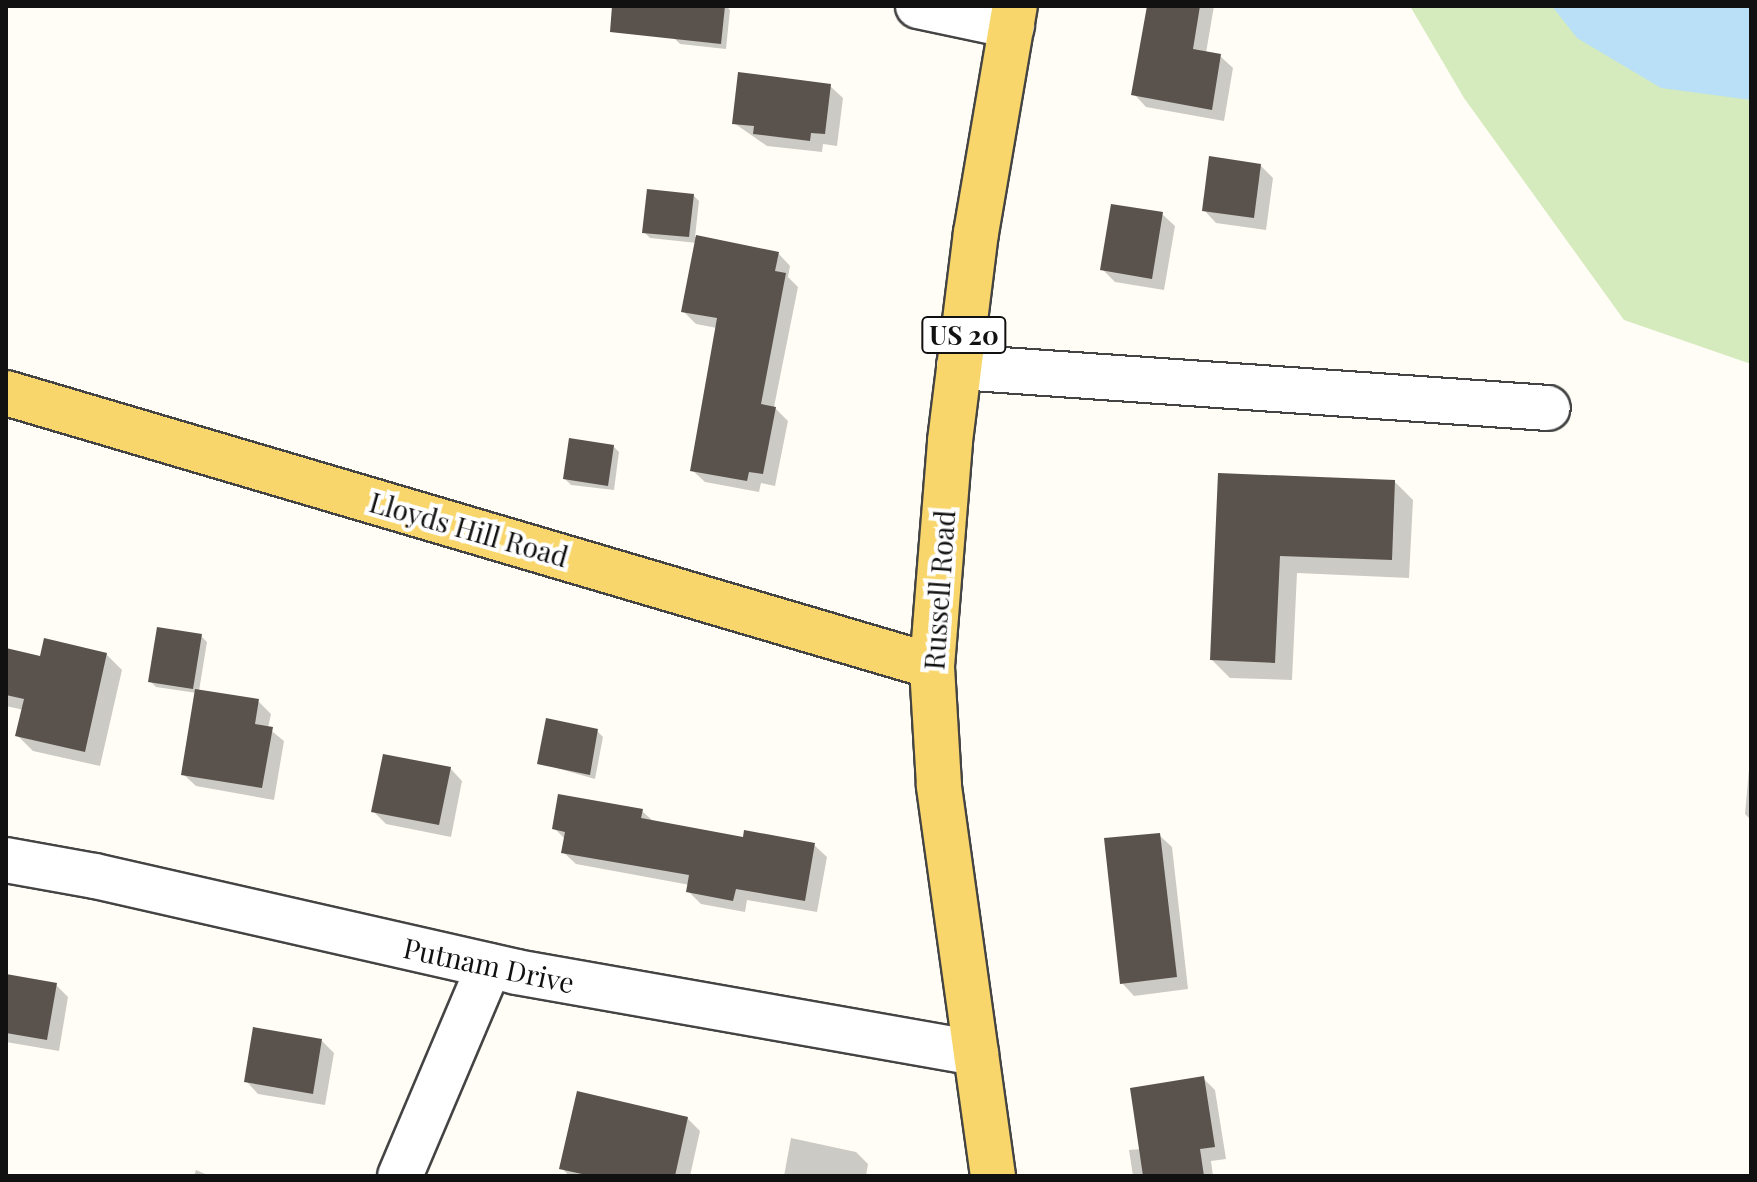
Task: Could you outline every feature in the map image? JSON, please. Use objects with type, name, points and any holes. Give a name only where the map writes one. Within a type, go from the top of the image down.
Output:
[{"type":"main road","name":"Russell Road","points":[[993,1176],[939,785],[932,666],[959,367],[1014,16]]},
{"type":"main road","name":"Lloyds Hill Road","points":[[6,393],[932,666]]},
{"type":"street","points":[[918,6],[1014,16]]},
{"type":"street","points":[[959,367],[1548,408]]},
{"type":"street","name":"Putnam Drive","points":[[6,860],[95,876],[489,966],[976,1053]]},
{"type":"street","points":[[400,1176],[489,966]]},
{"type":"green space","points":[[1410,6],[1751,6],[1751,364],[1624,320],[1464,98]]},
{"type":"water","points":[[1552,6],[1751,6],[1751,100],[1661,88],[1577,38]]},
{"type":"building","points":[[612,6],[725,6],[721,44],[610,32]]},
{"type":"building","points":[[1147,6],[1200,6],[1193,49],[1221,54],[1212,110],[1131,95]]},
{"type":"building","points":[[738,72],[831,84],[825,134],[811,133],[810,141],[753,134],[754,126],[732,124]]},
{"type":"building","points":[[1209,156],[1261,164],[1254,218],[1202,211]]},
{"type":"building","points":[[647,189],[694,194],[689,237],[642,233]]},
{"type":"building","points":[[1111,204],[1163,212],[1152,279],[1100,270]]},
{"type":"building","points":[[696,235],[779,252],[775,271],[786,273],[761,404],[776,407],[763,474],[749,472],[747,481],[690,471],[717,318],[681,312]]},
{"type":"building","points":[[569,438],[614,445],[608,486],[563,479]]},
{"type":"building","points":[[1218,473],[1395,480],[1392,560],[1280,556],[1275,663],[1210,660]]},
{"type":"building","points":[[157,627],[202,634],[193,689],[148,682]]},
{"type":"building","points":[[44,638],[107,653],[85,752],[15,736],[24,699],[6,695],[6,648],[40,656]]},
{"type":"building","points":[[195,689],[259,699],[255,724],[273,727],[262,788],[181,775]]},
{"type":"building","points":[[546,718],[598,729],[590,775],[537,764]]},
{"type":"building","points":[[383,754],[451,767],[439,825],[371,812]]},
{"type":"building","points":[[558,794],[643,809],[641,818],[743,837],[744,830],[815,843],[805,901],[736,889],[733,901],[686,892],[689,875],[561,853],[565,832],[552,829]]},
{"type":"building","points":[[1160,833],[1177,977],[1120,984],[1104,838]]},
{"type":"building","points":[[6,974],[57,983],[47,1040],[6,1033]]},
{"type":"building","points":[[253,1027],[322,1039],[313,1094],[244,1082]]},
{"type":"building","points":[[1204,1076],[1215,1147],[1200,1149],[1204,1176],[1143,1176],[1130,1088]]},
{"type":"building","points":[[577,1091],[688,1117],[675,1176],[591,1176],[559,1169]]}]
